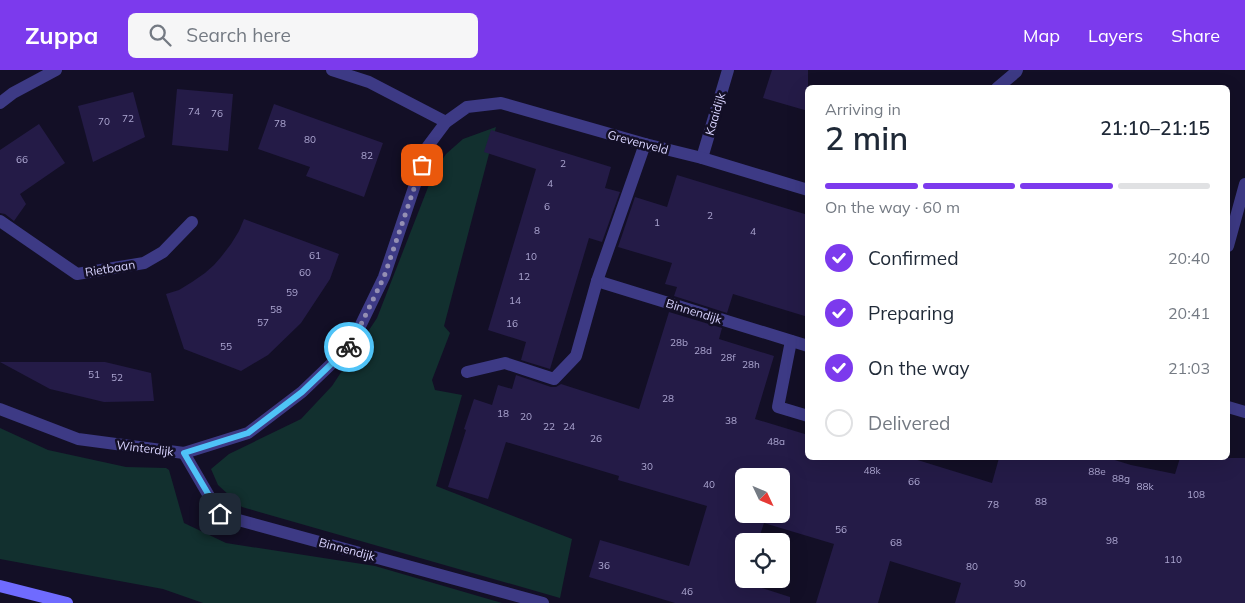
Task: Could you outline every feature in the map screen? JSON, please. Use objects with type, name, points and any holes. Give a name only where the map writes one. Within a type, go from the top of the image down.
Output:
[{"type":"main road","points":[[0,586],[67,603]]},
{"type":"street","points":[[0,103],[13,92],[56,70]]},
{"type":"street","points":[[332,70],[369,82],[446,122]]},
{"type":"street","name":"Kaaidijk","points":[[702,158],[728,70]]},
{"type":"street","points":[[1001,85],[1017,70]]},
{"type":"street","name":"Grevenveld","points":[[467,107],[501,104],[702,158],[805,189]]},
{"type":"street","name":"Winterdijk","points":[[0,409],[78,439],[184,453],[248,433],[302,392],[351,345],[384,277],[428,146],[446,122],[467,107]]},
{"type":"street","points":[[467,372],[504,363],[554,379],[576,356],[597,281],[645,144]]},
{"type":"street","points":[[1230,238],[1245,184]]},
{"type":"street","name":"Rietbaan","points":[[0,220],[76,274],[144,263],[163,252],[192,222]]},
{"type":"street","name":"Binnendijk","points":[[597,281],[805,345]]},
{"type":"street","points":[[792,341],[778,407],[805,415]]},
{"type":"street","points":[[1230,408],[1245,412]]},
{"type":"street","name":"Binnendijk","points":[[184,453],[220,514],[543,603]]},
{"type":"green space","points":[[496,127],[444,326],[450,333],[432,380],[435,390],[462,395],[436,486],[572,539],[560,598],[242,507],[218,485],[211,469],[229,454],[301,419],[332,386],[377,318],[434,172],[446,154],[463,139]]},
{"type":"green space","points":[[0,428],[48,450],[126,467],[166,468],[169,470],[184,523],[226,543],[375,566],[502,603],[203,603],[163,589],[0,559]]},
{"type":"building","points":[[772,70],[808,70],[808,85],[805,85],[805,110],[763,98]]},
{"type":"building","points":[[177,89],[233,94],[228,151],[172,145]]},
{"type":"building","points":[[133,92],[145,137],[93,162],[78,106]]},
{"type":"building","points":[[274,104],[383,143],[364,197],[306,176],[310,167],[258,149]]},
{"type":"building","points":[[39,124],[65,163],[20,194],[26,204],[14,221],[5,214],[0,213],[0,150]]},
{"type":"building","points":[[491,130],[611,167],[605,188],[620,192],[602,242],[589,238],[550,369],[521,360],[526,342],[488,330],[536,169],[484,152]]},
{"type":"building","points":[[677,175],[805,214],[805,316],[733,294],[727,313],[674,296],[677,287],[665,284],[672,263],[618,247],[635,197],[667,207]]},
{"type":"building","points":[[244,219],[339,254],[330,279],[301,323],[268,355],[241,371],[184,349],[166,294],[179,290],[214,265],[231,244]]},
{"type":"building","points":[[669,312],[722,328],[719,339],[774,356],[755,419],[805,434],[805,460],[917,460],[992,483],[998,460],[1115,460],[1175,474],[1179,460],[1230,460],[1230,458],[1245,458],[1245,603],[955,603],[961,583],[890,561],[878,603],[816,603],[834,544],[764,523],[761,533],[735,533],[735,588],[762,588],[790,597],[790,603],[675,603],[589,577],[600,540],[689,566],[707,506],[618,480],[619,476],[506,442],[488,499],[448,487],[474,399],[492,405],[498,385],[512,389],[516,375],[556,387],[561,384],[639,409]]},
{"type":"building","points":[[0,362],[105,362],[151,373],[154,401],[104,402],[50,389]]},
{"type":"way so far","points":[[349,347],[384,277],[422,165]]},
{"type":"route","points":[[220,514],[184,453],[248,433],[302,392],[349,347]]}]
